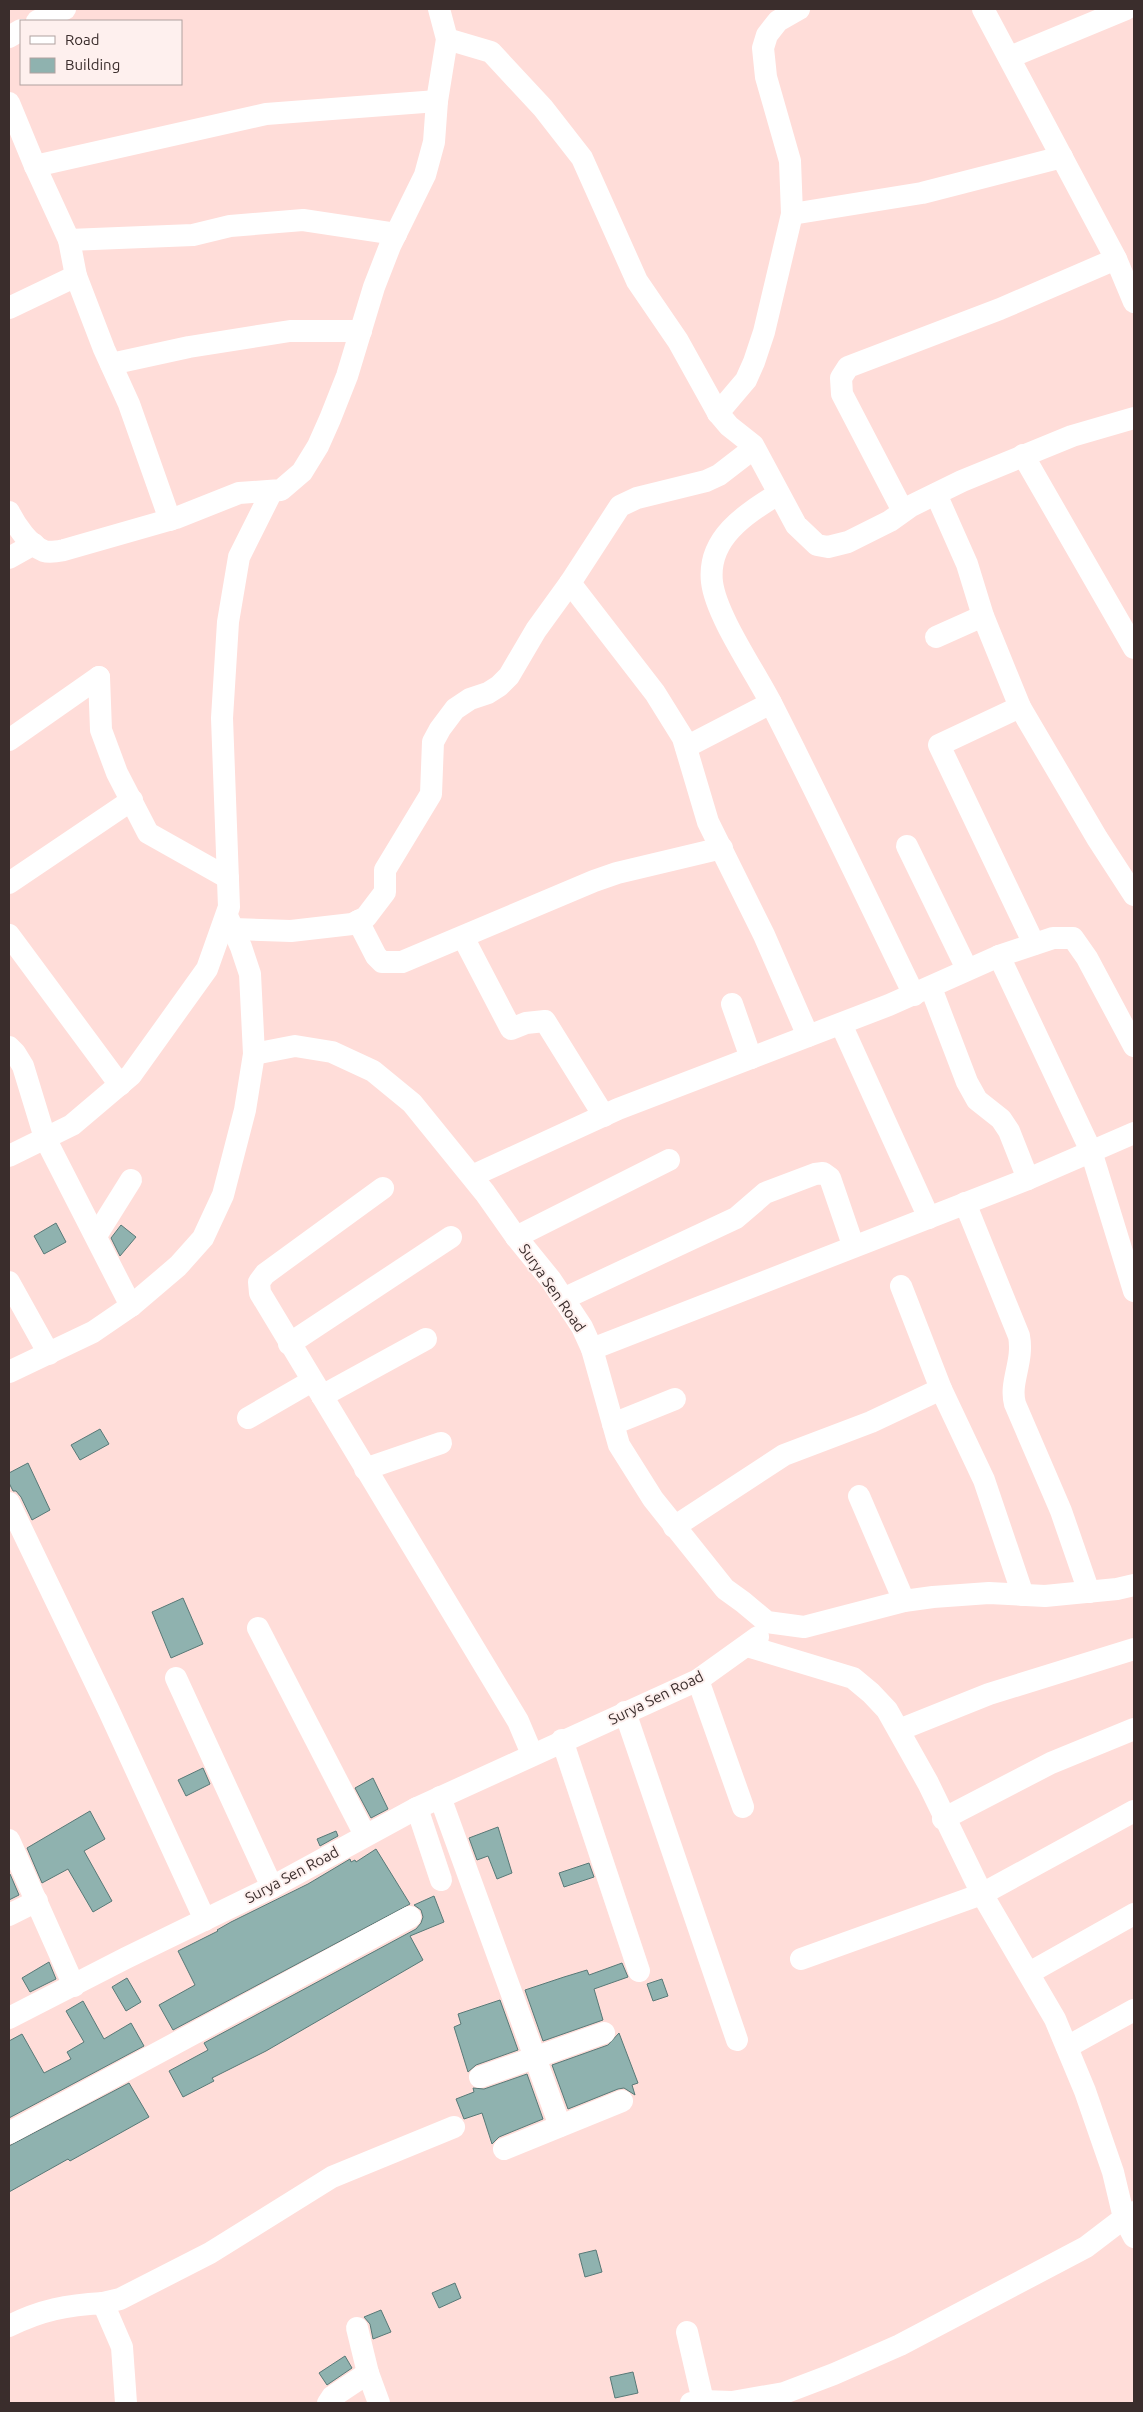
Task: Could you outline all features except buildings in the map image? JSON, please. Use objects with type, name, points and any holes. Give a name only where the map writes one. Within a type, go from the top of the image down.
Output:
[{"type":"street","points":[[39,20],[65,9]]},
{"type":"street","points":[[9,512],[16,525],[34,544],[45,552],[64,550],[170,520],[240,493],[258,490],[281,490],[293,482],[310,461],[347,376],[374,287],[396,234],[425,175],[434,142],[437,101],[447,39],[438,9]]},
{"type":"street","points":[[718,413],[746,380],[754,362],[764,332],[792,214],[790,161],[766,77],[763,48],[767,35],[778,21],[799,9]]},
{"type":"street","points":[[984,9],[1116,259],[1134,302]]},
{"type":"street","points":[[1010,57],[1126,9]]},
{"type":"street","points":[[9,37],[20,31]]},
{"type":"street","points":[[447,39],[491,52],[543,108],[582,158],[637,281],[678,340],[718,413],[734,431],[750,441],[800,531],[817,545],[837,546],[862,536],[903,511],[936,494],[1023,455],[1072,436],[1134,418]]},
{"type":"street","points":[[34,166],[266,114],[437,101]]},
{"type":"street","points":[[9,103],[14,129],[69,240],[76,276],[129,404],[170,520]]},
{"type":"street","points":[[792,214],[922,193],[1062,157]]},
{"type":"street","points":[[69,240],[193,235],[230,226],[303,220],[396,234]]},
{"type":"street","points":[[903,511],[842,394],[841,378],[848,367],[1000,310],[1116,259]]},
{"type":"street","points":[[9,308],[76,276]]},
{"type":"street","points":[[111,364],[189,346],[290,331],[361,331]]},
{"type":"street","points":[[230,922],[291,931],[352,924],[366,917],[385,892],[385,870],[431,794],[433,742],[440,729],[455,709],[470,699],[488,693],[509,676],[536,630],[570,583],[620,506],[638,498],[719,475],[754,448]]},
{"type":"street","points":[[1023,455],[1134,648]]},
{"type":"street","points":[[9,1372],[93,1332],[131,1306],[178,1266],[203,1238],[222,1194],[245,1110],[254,1054],[250,974],[230,922],[229,907],[222,718],[228,622],[239,557],[272,491]]},
{"type":"street","points":[[778,494],[737,521],[728,531],[719,545],[714,561],[712,583],[730,627],[923,991],[967,1082],[977,1100],[1000,1119],[1009,1131],[1028,1179]]},
{"type":"street","points":[[936,494],[967,564],[983,616],[1020,707],[1097,838],[1134,895]]},
{"type":"street","points":[[9,558],[34,544]]},
{"type":"street","points":[[570,583],[656,693],[668,712],[686,747],[708,822],[764,934],[808,1036]]},
{"type":"street","points":[[936,636],[983,616]]},
{"type":"street","points":[[11,735],[99,677],[100,730],[117,773],[148,833],[228,878]]},
{"type":"street","points":[[686,747],[771,703]]},
{"type":"street","points":[[1020,707],[939,745],[1034,944]]},
{"type":"street","points":[[9,883],[132,800]]},
{"type":"street","points":[[907,846],[967,969]]},
{"type":"street","points":[[358,921],[376,956],[382,962],[402,962],[617,873],[722,848]]},
{"type":"street","points":[[9,1156],[72,1125],[131,1075],[207,969],[230,922]]},
{"type":"street","points":[[9,935],[120,1086]]},
{"type":"street","points":[[463,937],[511,1029],[526,1023],[545,1021],[604,1116]]},
{"type":"street","points":[[472,1176],[604,1116],[923,991],[967,969],[999,956],[1053,938],[1073,938],[1087,958],[1134,1046]]},
{"type":"street","points":[[999,956],[1091,1151],[1134,1291]]},
{"type":"street","points":[[732,1004],[751,1058]]},
{"type":"street","points":[[841,1024],[929,1218]]},
{"type":"street","points":[[9,1046],[23,1066],[45,1138],[131,1306]]},
{"type":"street","name":"Surya Sen Road","points":[[254,1054],[295,1046],[332,1052],[373,1071],[412,1103],[472,1176],[582,1327],[592,1349],[620,1445],[653,1499],[724,1589],[743,1602],[766,1622],[775,1624]]},
{"type":"street","points":[[592,1349],[854,1245],[1028,1179],[1134,1132]]},
{"type":"street","points":[[516,1237],[669,1160]]},
{"type":"street","points":[[563,1299],[736,1218],[765,1193],[815,1174],[823,1174],[830,1178],[854,1245]]},
{"type":"street","points":[[96,1236],[131,1180]]},
{"type":"street","points":[[383,1188],[284,1258],[259,1282],[260,1293],[518,1721],[532,1754]]},
{"type":"street","points":[[965,1203],[1019,1336],[1022,1350],[1013,1396],[1015,1404],[1062,1511],[1089,1592]]},
{"type":"street","points":[[289,1344],[451,1238]]},
{"type":"street","points":[[9,1282],[49,1354]]},
{"type":"street","points":[[900,1286],[941,1389],[984,1480],[1023,1595]]},
{"type":"street","points":[[248,1418],[426,1339]]},
{"type":"street","points":[[674,1527],[784,1455],[871,1422],[941,1389]]},
{"type":"street","points":[[613,1424],[675,1399]]},
{"type":"street","points":[[365,1469],[441,1443]]},
{"type":"street","points":[[859,1496],[904,1601]]},
{"type":"street","points":[[9,1503],[109,1711],[205,1920]]},
{"type":"street","points":[[775,1624],[804,1627],[904,1601],[989,1593],[1044,1596],[1134,1585]]},
{"type":"street","name":"Surya Sen Road","points":[[9,2018],[126,1958],[272,1887],[417,1808],[562,1740],[698,1680],[775,1624]]},
{"type":"street","points":[[258,1628],[365,1835]]},
{"type":"street","points":[[687,2332],[697,2402],[732,2403],[784,2393],[900,2345],[1131,2222],[1085,2091],[1067,2048],[1029,1973],[982,1894],[928,1783],[887,1710],[853,1678],[747,1646]]},
{"type":"street","points":[[899,1730],[989,1694],[1134,1649]]},
{"type":"street","points":[[176,1678],[272,1887]]},
{"type":"street","points":[[698,1680],[743,1807]]},
{"type":"street","points":[[625,1712],[737,2040]]},
{"type":"street","points":[[944,1818],[1051,1763],[1134,1729]]},
{"type":"street","points":[[562,1740],[639,1971]]},
{"type":"street","points":[[440,1797],[560,2126]]},
{"type":"street","points":[[417,1808],[441,1880]]},
{"type":"street","points":[[801,1959],[982,1894],[1134,1811]]},
{"type":"street","points":[[9,1840],[74,1986]]},
{"type":"street","points":[[9,1915],[37,1901]]},
{"type":"street","points":[[1029,1973],[1134,1914]]},
{"type":"street","points":[[9,2133],[410,1918]]},
{"type":"street","points":[[1067,2048],[1134,2010]]},
{"type":"street","points":[[480,2077],[604,2033]]},
{"type":"street","points":[[504,2148],[622,2101]]},
{"type":"street","points":[[9,2326],[34,2313],[78,2304],[103,2303],[120,2299],[210,2252],[332,2177],[454,2127]]},
{"type":"street","points":[[103,2303],[122,2347],[126,2403]]},
{"type":"street","points":[[357,2328],[368,2373],[379,2403]]},
{"type":"street","points":[[328,2403],[332,2397],[368,2373]]}]
